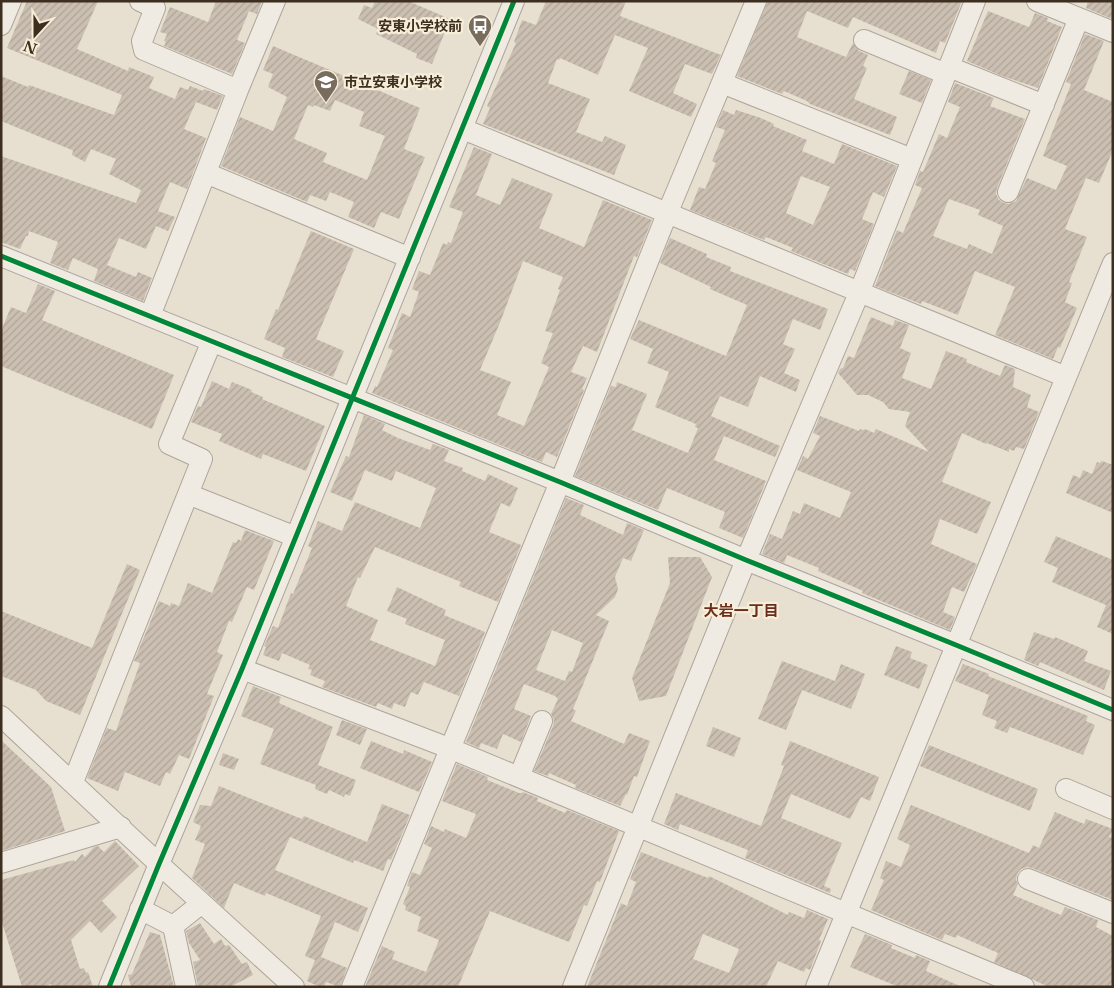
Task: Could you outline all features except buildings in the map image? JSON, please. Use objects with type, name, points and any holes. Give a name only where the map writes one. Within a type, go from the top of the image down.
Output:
[{"type":"street","points":[[1,25],[11,1]]},
{"type":"street","points":[[140,1],[155,8],[142,41],[144,50],[238,90]]},
{"type":"street","points":[[150,316],[238,90],[275,1]]},
{"type":"street","points":[[109,987],[353,399],[514,1]]},
{"type":"street","points":[[352,987],[756,1]]},
{"type":"street","points":[[573,987],[746,560],[859,293],[975,1]]},
{"type":"street","points":[[1037,1],[1079,12],[1113,32]]},
{"type":"street","points":[[1008,192],[1079,12]]},
{"type":"street","points":[[864,40],[1044,104]]},
{"type":"street","points":[[722,83],[912,159]]},
{"type":"street","points":[[463,130],[1066,377]]},
{"type":"street","points":[[206,173],[410,258]]},
{"type":"street","points":[[1,256],[560,482],[1113,710]]},
{"type":"street","points":[[816,987],[1113,263]]},
{"type":"street","points":[[73,782],[202,459],[168,444],[212,341]]},
{"type":"street","points":[[188,494],[296,537]]},
{"type":"street","points":[[242,669],[449,748],[1024,987]]},
{"type":"street","points":[[1,716],[202,904],[294,987]]},
{"type":"street","points":[[518,777],[542,721]]},
{"type":"street","points":[[1066,789],[1113,809]]},
{"type":"street","points":[[1,863],[121,827]]},
{"type":"street","points":[[1028,879],[1113,914]]},
{"type":"street","points":[[173,926],[202,904]]},
{"type":"street","points":[[140,909],[173,926]]},
{"type":"street","points":[[173,926],[186,987]]},
{"type":"cycle path","points":[[109,987],[242,669],[514,1]]},
{"type":"cycle path","points":[[1,256],[560,482],[1113,710]]},
{"type":"place","name":"安東小学校前","points":[[480,47]]},
{"type":"place","name":"市立安東小学校","points":[[326,103]]},
{"type":"district","name":"大岩一丁目","points":[[741,611]]}]
